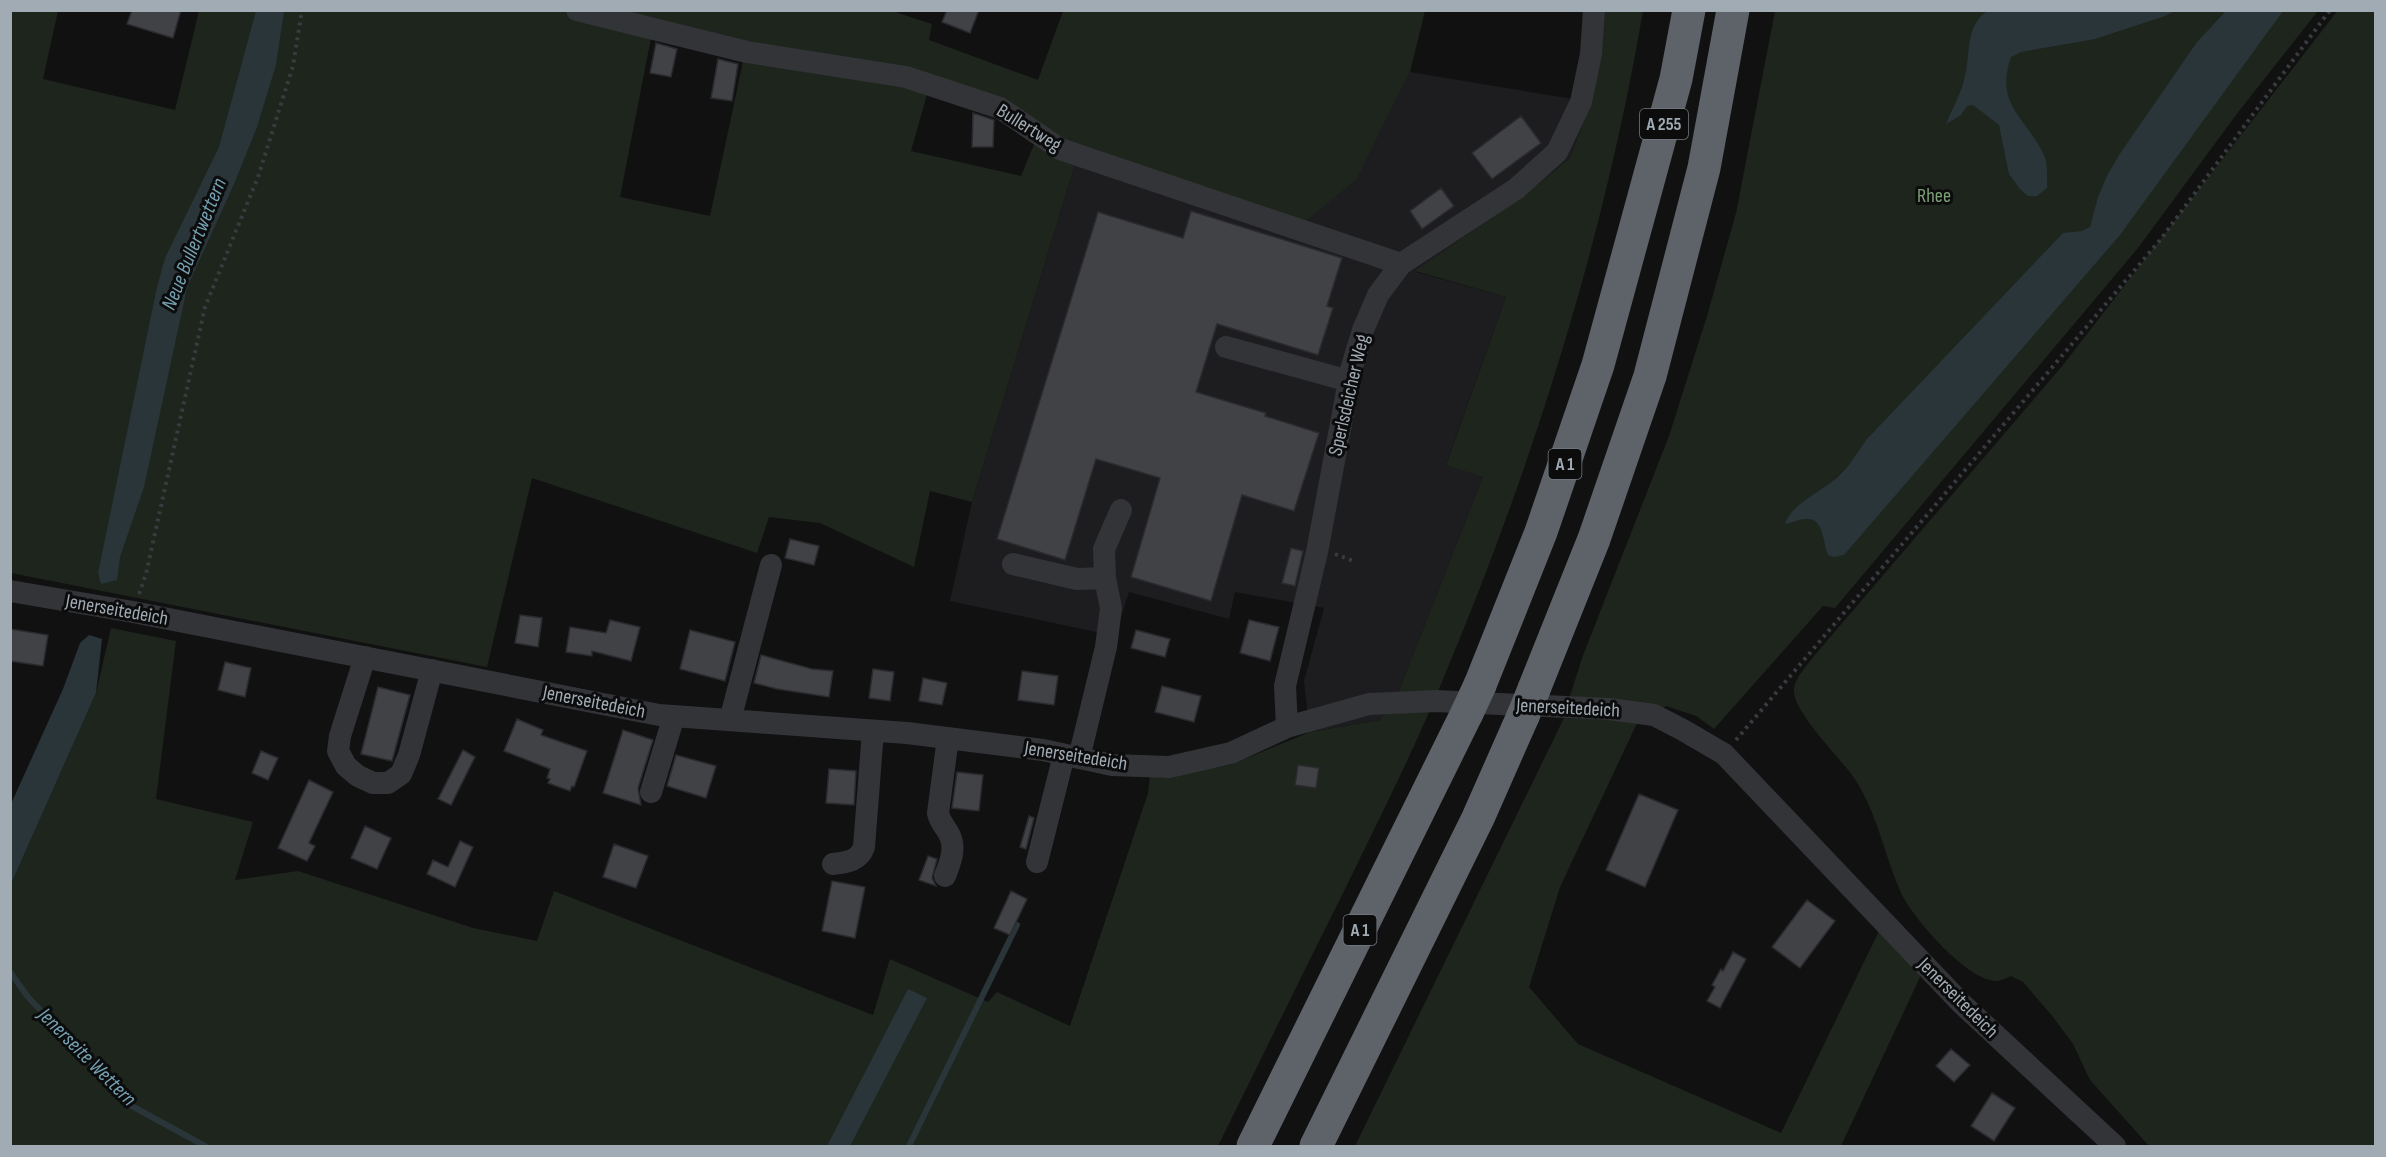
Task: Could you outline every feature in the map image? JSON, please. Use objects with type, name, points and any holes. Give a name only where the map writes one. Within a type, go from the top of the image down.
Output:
[{"type":"highway","name":"A 1","points":[[1253,1146],[1473,699],[1512,608],[1560,481],[1598,365],[1633,237],[1660,74],[1667,10]]},
{"type":"highway","name":"A 255","points":[[1633,237],[1676,79],[1689,10]]},
{"type":"highway","points":[[1316,1146],[1478,818],[1529,702],[1594,539],[1650,376],[1704,168],[1733,10]]},
{"type":"street","name":"Bullertweg","points":[[577,10],[747,52],[906,77],[1000,108],[1060,149],[1401,264]]},
{"type":"street","name":"Sperlsdeicher Weg","points":[[1287,727],[1285,686],[1317,552],[1349,381],[1363,330],[1377,295],[1401,264],[1516,189],[1557,152],[1581,102],[1591,54],[1594,10]]},
{"type":"street","points":[[1226,347],[1349,381]]},
{"type":"street","points":[[1037,862],[1106,647],[1111,608],[1105,578],[1104,549],[1120,510]]},
{"type":"street","points":[[1013,564],[1077,579],[1105,578]]},
{"type":"street","points":[[730,720],[771,565]]},
{"type":"street","name":"Jenerseitedeich","points":[[10,591],[133,612],[659,715],[948,738],[1043,750],[1112,765],[1169,767],[1232,753],[1287,727],[1369,704],[1436,701],[1609,709],[1654,715],[1724,754],[1960,1003],[2115,1146]]},
{"type":"street","points":[[365,657],[340,736],[338,751],[346,766],[358,776],[373,783],[388,783],[401,774],[409,755],[432,670]]},
{"type":"street","points":[[651,792],[674,716]]},
{"type":"street","points":[[833,864],[856,859],[861,856],[864,847],[873,731]]},
{"type":"street","points":[[945,876],[953,853],[950,836],[938,813],[948,738]]},
{"type":"path","points":[[133,612],[146,574],[206,307],[258,177],[293,66],[302,10]]},
{"type":"path","points":[[1724,754],[2161,239],[2330,10]]},
{"type":"shaded area","points":[[1410,72],[1591,102],[1570,158],[1521,198],[1416,272],[1506,297],[1446,464],[1483,477],[1396,698],[1380,720],[1310,732],[1304,681],[1324,608],[1235,592],[1229,619],[1129,592],[1115,636],[950,601],[972,502],[1080,148],[1357,179]]},
{"type":"green space","points":[[556,10],[652,33],[620,197],[710,216],[744,57],[928,91],[911,151],[1021,176],[1035,142],[1076,161],[972,502],[930,491],[914,567],[820,523],[769,517],[757,553],[532,478],[487,667],[11,573],[10,11],[58,11],[43,79],[175,110],[199,11]]},
{"type":"green space","points":[[2338,10],[2376,11],[2375,1146],[2149,1146],[2090,1080],[2073,1044],[2023,982],[2011,976],[1998,981],[1986,979],[1972,972],[1944,948],[1918,919],[1902,895],[1864,794],[1850,772],[1810,724],[1796,701],[1794,691],[1798,677],[1814,656],[2063,365]]},
{"type":"green space","points":[[602,11],[892,11],[932,24],[929,40],[1038,80],[1063,11],[1425,11],[1410,72],[1357,179],[1303,223],[1063,143],[1002,104]]},
{"type":"green space","points":[[1601,11],[1643,11],[1609,179],[1563,347],[1537,430],[1509,512],[1423,726],[1374,831],[1218,1146],[11,1146],[11,884],[96,693],[111,628],[176,641],[156,799],[253,822],[235,880],[298,871],[473,928],[537,941],[554,891],[873,1015],[890,959],[988,1002],[997,992],[1070,1026],[1148,793],[1150,776],[1159,778],[1230,765],[1310,732],[1380,720],[1396,698],[1483,477],[1446,465],[1506,297],[1415,271],[1521,198],[1570,158],[1591,102]]},
{"type":"green space","name":"Rhee","points":[[1775,11],[2318,11],[2239,111],[2138,248],[1835,608],[1823,606],[1714,729],[1696,716],[1666,706],[1663,708],[1570,696],[1582,658],[1669,436],[1707,316],[1736,213]]},
{"type":"green space","points":[[1564,718],[1638,721],[1560,887],[1529,987],[1578,1044],[1781,1133],[1879,931],[1921,975],[1841,1146],[1355,1146]]},
{"type":"water","points":[[1989,10],[2175,11],[2095,39],[2021,52],[2011,57],[2006,87],[2009,99],[2014,110],[2037,142],[2046,163],[2047,188],[2037,196],[2028,196],[2009,174],[1999,125],[1973,105],[1967,106],[1961,115],[1946,124],[1964,80],[1972,32],[1981,16]]},
{"type":"water","name":"Neue Bullertwettern","points":[[256,11],[284,11],[276,65],[257,127],[187,288],[144,487],[120,557],[117,580],[101,584],[98,573],[157,287],[165,258],[219,147]]},
{"type":"water","points":[[2226,11],[2283,11],[2120,235],[1844,555],[1834,557],[1828,555],[1820,527],[1813,520],[1803,519],[1785,524],[1788,517],[1801,503],[1841,474],[1867,439],[2063,233],[2082,231],[2090,227],[2098,197],[2119,155],[2197,42]]},
{"type":"water","points":[[89,635],[102,639],[96,693],[11,884],[11,804],[63,689],[80,643]]},
{"type":"water","points":[[908,989],[927,998],[850,1146],[827,1146]]},
{"type":"building","points":[[132,10],[181,10],[173,38],[127,24]]},
{"type":"building","points":[[947,10],[979,10],[970,33],[942,22]]},
{"type":"building","points":[[656,43],[677,49],[671,77],[650,73]]},
{"type":"building","points":[[718,59],[738,64],[732,101],[711,98]]},
{"type":"building","points":[[973,113],[994,120],[993,147],[972,147]]},
{"type":"building","points":[[1521,116],[1541,143],[1492,179],[1472,153]]},
{"type":"building","points":[[1441,188],[1454,206],[1422,229],[1410,211]]},
{"type":"building","points":[[1191,211],[1342,258],[1327,306],[1333,308],[1318,355],[1217,324],[1196,392],[1266,413],[1265,416],[1319,433],[1294,511],[1242,495],[1211,601],[1131,577],[1160,478],[1096,459],[1065,560],[997,539],[1098,212],[1183,238]]},
{"type":"building","points":[[790,539],[819,546],[814,565],[785,558]]},
{"type":"building","points":[[1291,548],[1303,551],[1295,586],[1282,583]]},
{"type":"building","points":[[520,615],[542,618],[538,647],[515,643]]},
{"type":"building","points":[[610,620],[640,627],[631,661],[592,651],[592,656],[566,652],[570,627],[606,633]]},
{"type":"building","points":[[1249,620],[1279,627],[1270,661],[1240,653]]},
{"type":"building","points":[[10,629],[48,635],[43,666],[10,661]]},
{"type":"building","points":[[690,630],[735,642],[725,681],[680,669]]},
{"type":"building","points":[[1136,630],[1170,639],[1165,657],[1131,648]]},
{"type":"building","points":[[761,655],[812,669],[833,671],[829,697],[754,683]]},
{"type":"building","points":[[225,662],[251,668],[245,697],[218,690]]},
{"type":"building","points":[[873,669],[894,672],[890,701],[869,698]]},
{"type":"building","points":[[1022,671],[1058,676],[1054,705],[1018,700]]},
{"type":"building","points":[[923,678],[947,683],[942,705],[919,701]]},
{"type":"building","points":[[1162,686],[1201,696],[1194,722],[1155,712]]},
{"type":"building","points":[[378,687],[410,695],[392,761],[361,754]]},
{"type":"building","points":[[517,719],[543,730],[541,735],[587,751],[574,787],[572,786],[570,791],[548,783],[550,769],[504,751]]},
{"type":"building","points":[[623,730],[653,740],[638,788],[641,805],[603,793]]},
{"type":"building","points":[[463,750],[475,757],[451,805],[438,799]]},
{"type":"building","points":[[261,751],[278,758],[268,780],[252,773]]},
{"type":"building","points":[[676,755],[716,766],[706,798],[667,786]]},
{"type":"building","points":[[1298,765],[1319,768],[1316,788],[1295,785]]},
{"type":"building","points":[[829,769],[856,771],[854,805],[826,803]]},
{"type":"building","points":[[957,772],[983,775],[979,811],[952,808]]},
{"type":"building","points":[[309,780],[333,792],[309,843],[315,846],[307,861],[278,848]]},
{"type":"building","points":[[1639,794],[1678,810],[1645,887],[1606,870]]},
{"type":"building","points":[[1029,816],[1034,818],[1026,849],[1020,847]]},
{"type":"building","points":[[365,826],[391,838],[377,869],[351,858]]},
{"type":"building","points":[[460,841],[473,847],[455,887],[427,874],[433,860],[448,867]]},
{"type":"building","points":[[614,844],[648,856],[636,888],[603,877]]},
{"type":"building","points":[[928,856],[937,859],[932,878],[936,886],[919,880]]},
{"type":"building","points":[[832,881],[865,887],[855,938],[822,931]]},
{"type":"building","points":[[1011,891],[1027,899],[1010,935],[994,928]]},
{"type":"building","points":[[1807,900],[1835,921],[1800,968],[1772,947]]},
{"type":"building","points":[[1733,952],[1746,959],[1720,1008],[1707,1001],[1715,987],[1712,985]]},
{"type":"building","points":[[1951,1049],[1970,1065],[1954,1082],[1936,1066]]},
{"type":"building","points":[[1992,1093],[2015,1108],[1994,1141],[1971,1126]]},
{"type":"waterway","points":[[909,1146],[1017,925]]},
{"type":"waterway","name":"Jenerseite Wettern","points":[[10,972],[28,997],[130,1105],[205,1146]]}]
